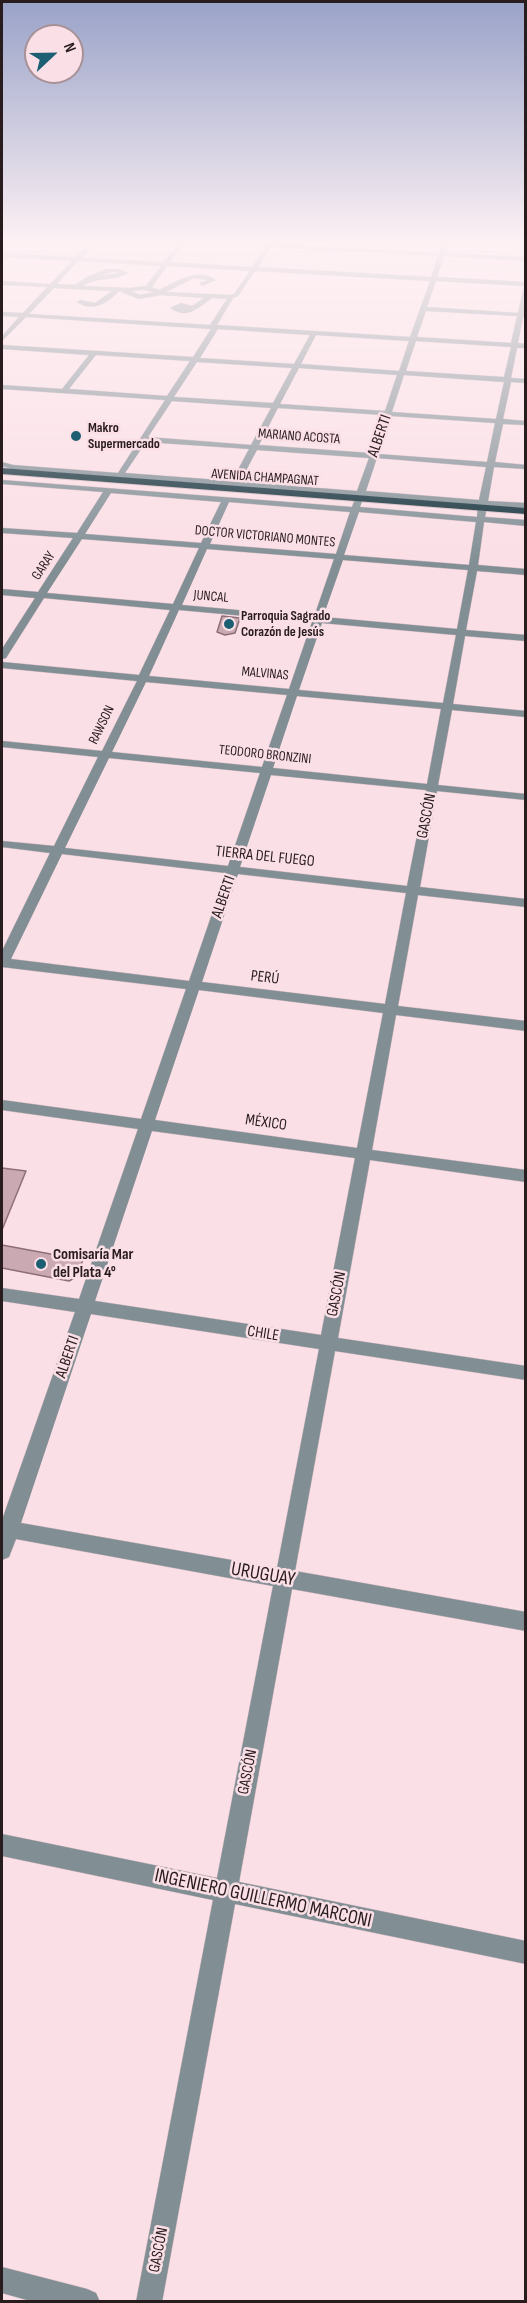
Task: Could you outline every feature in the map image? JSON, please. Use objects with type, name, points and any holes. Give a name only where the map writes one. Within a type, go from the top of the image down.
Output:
[{"type":"highway","name":"AVENIDA CHAMPAGNAT","points":[[2,471],[525,516]]},
{"type":"highway","name":"AVENIDA CHAMPAGNAT","points":[[2,477],[357,501]]},
{"type":"highway","name":"AVENIDA CHAMPAGNAT","points":[[482,511],[525,511]]},
{"type":"street","points":[[40,349],[525,381]]},
{"type":"street","points":[[120,475],[201,349]]},
{"type":"street","points":[[235,483],[306,349]]},
{"type":"street","name":"ALBERTI","points":[[2,1551],[5,1529],[147,1125],[409,349]]},
{"type":"street","name":"GASCÓN","points":[[149,2301],[461,633],[490,464],[509,380],[513,349]]},
{"type":"street","points":[[64,391],[94,353]]},
{"type":"street","points":[[2,387],[525,423]]},
{"type":"street","name":"MARIANO ACOSTA","points":[[143,439],[525,466]]},
{"type":"street","name":"AVENIDA CHAMPAGNAT","points":[[2,465],[235,483],[357,501]]},
{"type":"street","name":"AVENIDA CHAMPAGNAT","points":[[2,482],[226,499],[357,501]]},
{"type":"street","name":"GARAY","points":[[2,656],[109,490]]},
{"type":"street","name":"RAWSON","points":[[2,962],[143,678],[226,499]]},
{"type":"street","name":"AVENIDA CHAMPAGNAT","points":[[482,511],[525,506]]},
{"type":"street","name":"AVENIDA CHAMPAGNAT","points":[[482,511],[525,523]]},
{"type":"street","name":"DOCTOR VICTORIANO MONTES","points":[[2,530],[525,572]]},
{"type":"street","name":"JUNCAL","points":[[2,592],[525,638]]},
{"type":"street","name":"MALVINAS","points":[[2,664],[525,714]]},
{"type":"street","name":"TEODORO BRONZINI","points":[[2,744],[525,797]]},
{"type":"street","name":"TIERRA DEL FUEGO","points":[[2,844],[525,903]]},
{"type":"street","name":"PERÚ","points":[[2,962],[525,1026]]},
{"type":"street","name":"MÉXICO","points":[[2,1105],[525,1176]]},
{"type":"street","name":"CHILE","points":[[2,1294],[525,1373]]},
{"type":"street","name":"URUGUAY","points":[[5,1529],[525,1622]]},
{"type":"street","name":"INGENIERO GUILLERMO MARCONI","points":[[2,1845],[525,1953]]},
{"type":"street","points":[[2,2280],[87,2301]]},
{"type":"building","name":"Parroquia Sagrado Corazón de Jesús","points":[[222,616],[240,618],[235,633],[225,635],[217,632]]},
{"type":"building","points":[[2,1168],[26,1171],[2,1230]]},
{"type":"building","name":"Comisaría Mar del Plata 4°","points":[[2,1245],[83,1260],[76,1277],[69,1281],[2,1268]]},
{"type":"place","name":"Makro Supermercado","points":[[76,436]]},
{"type":"place","name":"Parroquia Sagrado Corazón de Jesús","points":[[229,624]]},
{"type":"place","name":"Comisaría Mar del Plata 4°","points":[[41,1264]]}]
